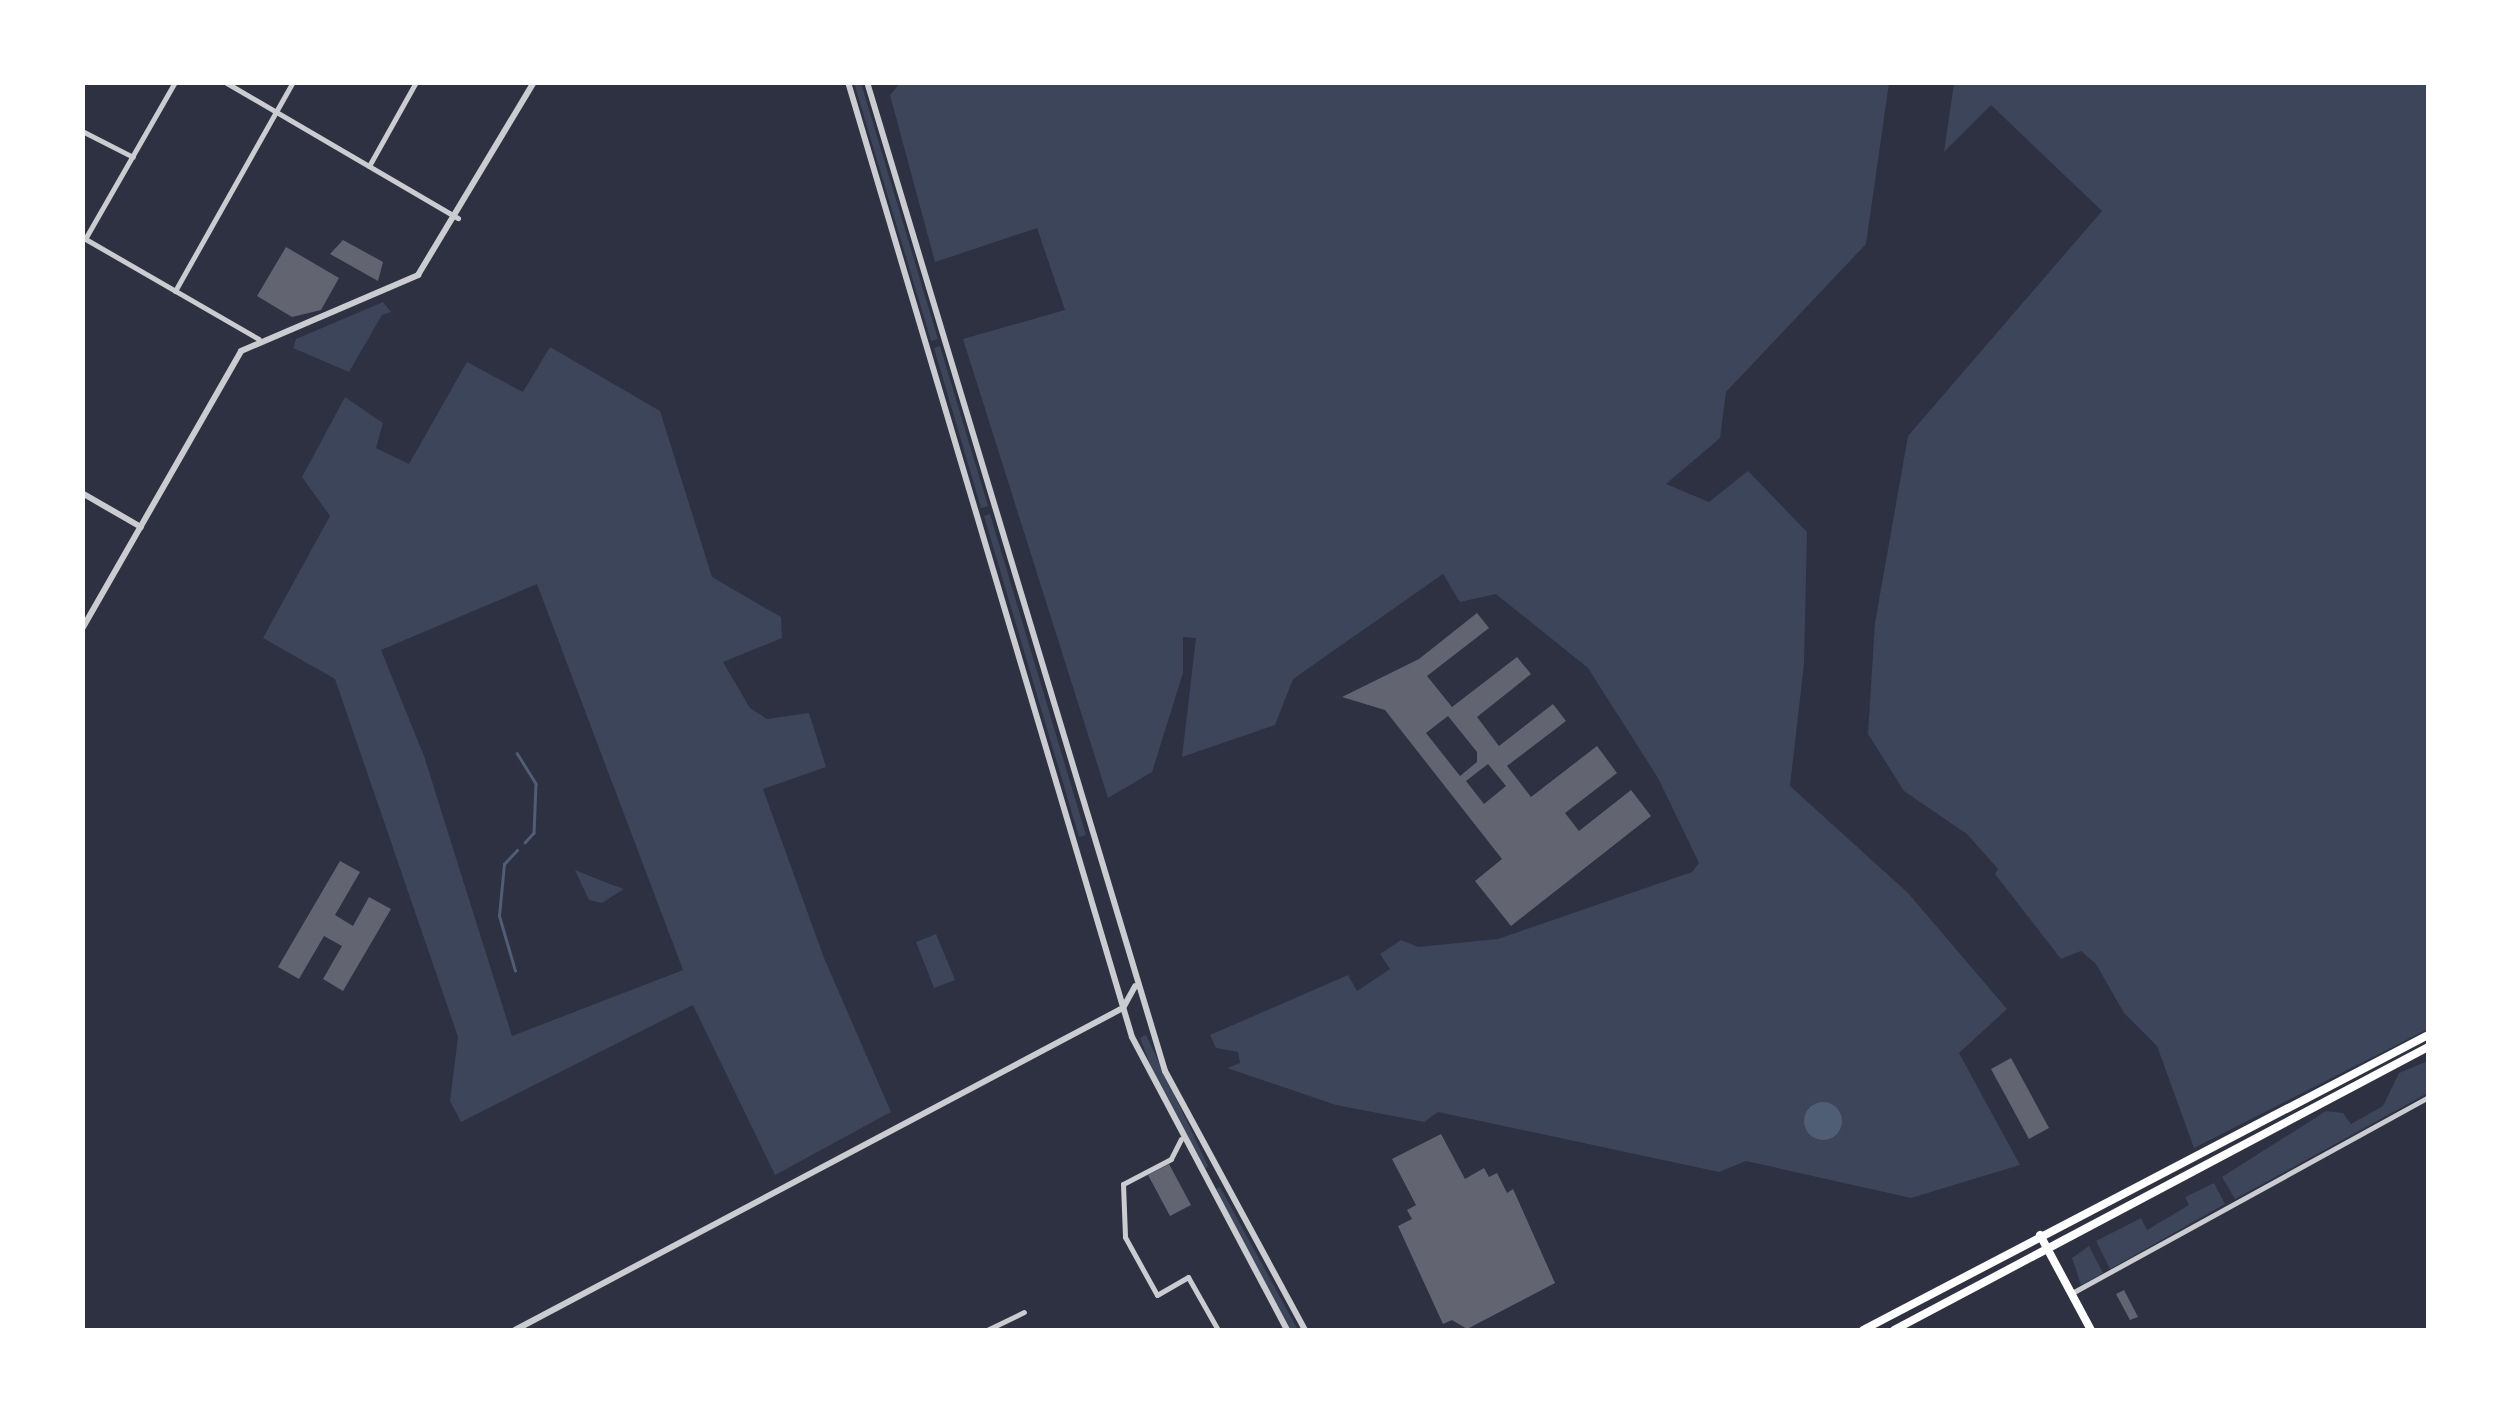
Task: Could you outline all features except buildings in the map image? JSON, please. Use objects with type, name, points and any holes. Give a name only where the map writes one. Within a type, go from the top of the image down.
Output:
[{"type":"main road","points":[[1863,1330],[2428,1035]]},
{"type":"main road","points":[[1894,1330],[2428,1047]]},
{"type":"main road","points":[[2040,1235],[2091,1330]]},
{"type":"street","points":[[175,82],[84,238],[259,339]]},
{"type":"street","points":[[226,82],[458,218]]},
{"type":"street","points":[[175,290],[293,82]]},
{"type":"street","points":[[368,166],[416,82]]},
{"type":"street","points":[[82,629],[240,351],[259,339],[411,280],[458,218],[534,82]]},
{"type":"street","points":[[848,82],[1123,1008],[1148,1079],[1287,1330]]},
{"type":"street","points":[[867,82],[1164,1071],[1305,1330]]},
{"type":"street","points":[[82,131],[133,157]]},
{"type":"street","points":[[82,493],[141,527]]},
{"type":"street","points":[[1088,886],[1106,880]]},
{"type":"street","points":[[515,1330],[1123,1008],[1135,981]]},
{"type":"street","points":[[1123,1008],[1148,1023]]},
{"type":"street","points":[[2072,1294],[2428,1097]]},
{"type":"street","points":[[1182,1139],[1171,1159],[1123,1184],[1124,1237],[1157,1295],[1188,1278],[1218,1330]]},
{"type":"street","points":[[1204,1180],[1218,1173]]},
{"type":"street","points":[[987,1330],[1024,1312]]},
{"type":"street","points":[[924,1330],[934,1330]]},
{"type":"shaded area","points":[[901,82],[1889,83],[1866,244],[1726,392],[1720,438],[1666,484],[1709,502],[1748,471],[1807,532],[1804,664],[1790,786],[1908,893],[2007,1009],[1959,1053],[2020,1165],[1911,1198],[1746,1161],[1719,1172],[1438,1112],[1424,1122],[1336,1105],[1227,1068],[1240,1063],[1238,1052],[1216,1048],[1210,1035],[1348,975],[1357,991],[1390,969],[1380,954],[1401,940],[1418,947],[1498,939],[1692,872],[1699,863],[1658,778],[1588,668],[1496,594],[1460,602],[1443,574],[1293,679],[1275,725],[1182,757],[1196,638],[1183,637],[1183,673],[1152,772],[1108,798],[963,339],[1065,310],[1037,228],[935,262],[890,95]]},
{"type":"shaded area","points":[[854,83],[861,83],[938,339],[931,341]]},
{"type":"shaded area","points":[[1954,83],[2428,83],[2428,1029],[2194,1148],[2157,1046],[2124,1013],[2096,964],[2081,951],[2061,959],[1995,874],[1998,869],[1967,834],[1904,791],[1868,734],[1875,623],[1908,436],[2102,211],[1991,105],[1944,152]]},
{"type":"shaded area","points":[[383,302],[391,312],[382,315],[349,372],[293,348],[296,339]]},
{"type":"shaded area","points":[[940,346],[988,506],[981,508],[934,348]]},
{"type":"shaded area","points":[[550,347],[660,411],[712,577],[781,617],[782,638],[723,662],[750,708],[767,719],[809,713],[826,767],[763,789],[824,958],[891,1112],[775,1175],[693,1005],[461,1122],[450,1101],[458,1037],[335,679],[263,638],[330,516],[302,477],[345,397],[383,423],[376,448],[409,464],[467,362],[523,392]],"holes":[[[537,584],[683,970],[512,1036],[424,756],[381,650]]]},
{"type":"shaded area","points":[[990,514],[1086,835],[1079,837],[984,516]]},
{"type":"shaded area","points":[[575,870],[624,889],[602,903],[589,900]]},
{"type":"shaded area","points":[[936,934],[955,980],[934,988],[916,942]]},
{"type":"shaded area","points":[[1146,1035],[1208,1166],[1206,1169],[1156,1080],[1140,1038]]},
{"type":"shaded area","points":[[2428,1061],[2428,1093],[2235,1199],[2222,1177],[2326,1111],[2343,1113],[2351,1124],[2383,1106],[2399,1073]]},
{"type":"shaded area","points":[[1823,1102],[1837,1107],[1842,1121],[1837,1135],[1823,1140],[1809,1135],[1804,1121],[1809,1107]]},
{"type":"shaded area","points":[[2214,1183],[2225,1204],[2110,1269],[2096,1241],[2141,1218],[2147,1230],[2189,1205],[2185,1197]]},
{"type":"shaded area","points":[[1220,1187],[1298,1330],[1291,1330],[1215,1190]]},
{"type":"shaded area","points":[[2089,1246],[2103,1273],[2081,1285],[2072,1258]]},
{"type":"waterway","points":[[517,753],[536,784],[534,833],[525,843]]},
{"type":"waterway","points":[[515,971],[499,916],[504,864],[517,850]]}]
